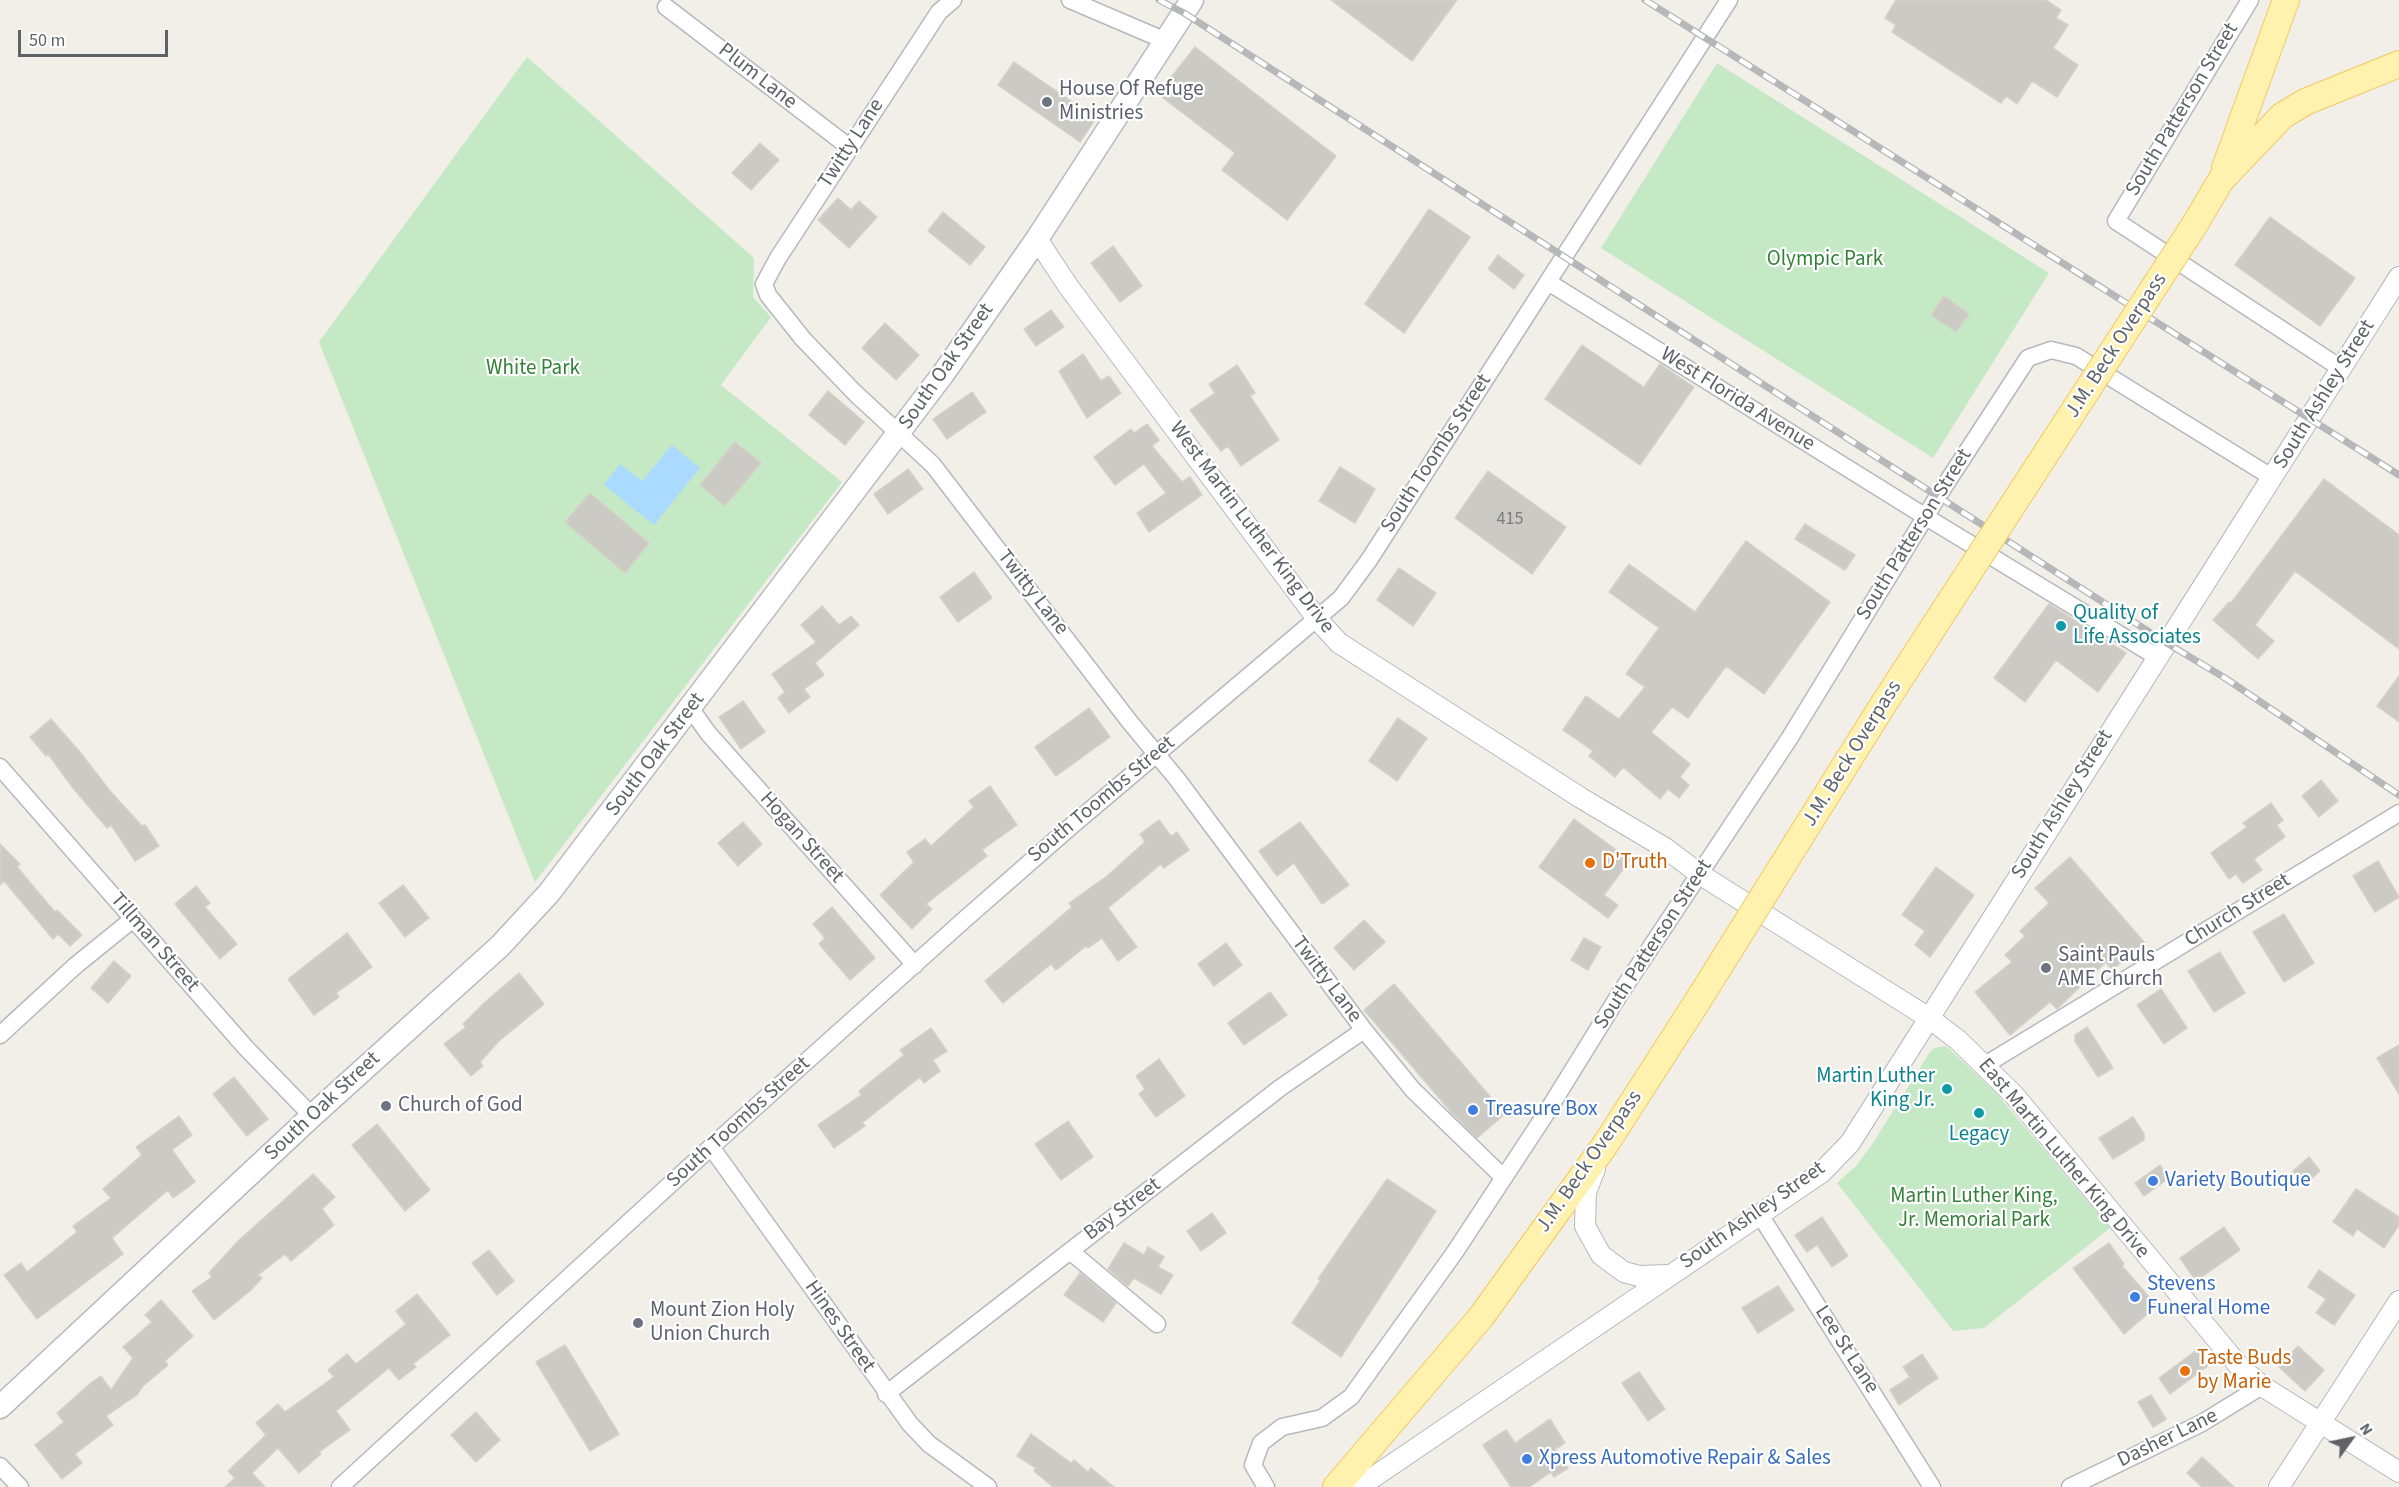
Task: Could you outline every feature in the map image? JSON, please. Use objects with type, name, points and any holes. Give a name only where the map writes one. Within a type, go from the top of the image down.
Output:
[{"type":"main road","name":"South Oak Street","points":[[0,1407],[525,920],[573,864],[899,434],[1037,239],[1192,0]]},
{"type":"main road","points":[[2221,180],[2286,0]]},
{"type":"main road","name":"J.M. Beck Overpass","points":[[1336,1487],[1481,1317],[1605,1144],[1881,708],[2195,224],[2221,180],[2282,116],[2305,102],[2399,64]]},
{"type":"street","name":"Twitty Lane","points":[[953,0],[939,12],[849,147],[764,284],[768,295],[803,339],[933,465],[1129,721],[1157,753],[1364,1030],[1413,1090],[1504,1178]]},
{"type":"street","points":[[1070,0],[1166,41]]},
{"type":"street","name":"South Toombs Street","points":[[340,1487],[711,1147],[915,965],[1157,753],[1318,620],[1341,598],[1369,560],[1729,0]]},
{"type":"street","name":"South Patterson Street","points":[[2250,0],[2116,221],[2342,369]]},
{"type":"street","name":"Plum Lane","points":[[666,7],[849,147]]},
{"type":"street","name":"West Martin Luther King Drive","points":[[1037,239],[1068,285],[1318,620],[1339,643],[1581,798],[1665,848],[1701,875]]},
{"type":"street","name":"South Ashley Street","points":[[1359,1487],[1821,1173],[1850,1143],[2399,277]]},
{"type":"street","name":"West Florida Avenue","points":[[1548,282],[1926,517],[2157,657]]},
{"type":"street","name":"South Patterson Street","points":[[1266,1487],[1253,1465],[1262,1443],[1281,1427],[1323,1418],[1351,1397],[1504,1178],[1621,992],[1701,875],[2028,358],[2051,350],[2076,356],[2273,478]]},
{"type":"street","name":"Hogan Street","points":[[691,709],[708,733],[915,965]]},
{"type":"street","name":"Tillman Street","points":[[0,767],[246,1048],[312,1116]]},
{"type":"street","name":"Church Street","points":[[1985,1065],[2399,813]]},
{"type":"street","name":"East Martin Luther King Drive","points":[[1701,875],[1929,1018],[1985,1065],[2014,1095],[2239,1366],[2262,1386],[2399,1472]]},
{"type":"street","points":[[0,1035],[75,966],[133,920]]},
{"type":"street","name":"Bay Street","points":[[886,1394],[1070,1251],[1106,1226],[1280,1088],[1364,1030]]},
{"type":"street","name":"South Ashley Street","points":[[1605,1144],[1586,1192],[1586,1226],[1591,1239],[1611,1265],[1624,1272],[1639,1276],[1668,1275]]},
{"type":"street","name":"Hines Street","points":[[711,1147],[886,1394],[929,1444],[988,1487]]},
{"type":"street","name":"Lee St Lane","points":[[1760,1215],[1932,1487]]},
{"type":"street","points":[[1070,1251],[1157,1324]]},
{"type":"street","points":[[2279,1487],[2399,1301]]},
{"type":"street","name":"Dasher Lane","points":[[2070,1487],[2202,1423],[2262,1386]]},
{"type":"street","points":[[0,1466],[20,1487]]},
{"type":"green space","name":"White Park","points":[[527,57],[754,258],[753,297],[771,317],[721,385],[842,482],[535,882],[319,342]]},
{"type":"green space","name":"Olympic Park","points":[[1717,63],[2049,273],[1933,458],[1601,248]]},
{"type":"green space","name":"Martin Luther King, Jr. Memorial Park","points":[[1946,1046],[1996,1093],[2110,1228],[1984,1328],[1953,1331],[1837,1183],[1856,1166],[1873,1143],[1930,1052],[1934,1048]]},
{"type":"water","points":[[672,445],[700,468],[654,525],[604,485],[620,464],[642,481]]},
{"type":"building","points":[[1331,0],[1457,0],[1412,61]]},
{"type":"building","points":[[1896,0],[2046,0],[2061,10],[2056,18],[2068,25],[2053,48],[2078,65],[2057,97],[2032,81],[2017,104],[2006,96],[2001,103],[1892,32],[1896,25],[1885,18]]},
{"type":"building","points":[[1195,47],[1336,156],[1287,220],[1222,170],[1235,153],[1158,94]]},
{"type":"building","name":"House Of Refuge Ministries","points":[[1014,62],[1096,118],[1080,142],[998,85]]},
{"type":"building","points":[[760,143],[779,160],[751,190],[732,173]]},
{"type":"building","points":[[838,198],[851,210],[859,201],[877,217],[849,248],[818,220]]},
{"type":"building","points":[[1429,209],[1470,237],[1404,333],[1365,304]]},
{"type":"building","points":[[943,212],[985,247],[970,265],[928,231]]},
{"type":"building","points":[[2270,217],[2355,278],[2320,326],[2235,265]]},
{"type":"building","points":[[1113,246],[1142,286],[1120,302],[1091,263]]},
{"type":"building","points":[[1498,255],[1524,275],[1514,289],[1488,269]]},
{"type":"building","points":[[1944,296],[1969,314],[1956,332],[1931,315]]},
{"type":"building","points":[[1051,310],[1064,327],[1036,346],[1024,329]]},
{"type":"building","points":[[885,323],[919,355],[896,380],[862,348]]},
{"type":"building","points":[[1582,345],[1644,387],[1660,364],[1694,387],[1640,465],[1545,399]]},
{"type":"building","points":[[1083,354],[1101,381],[1109,376],[1121,393],[1087,418],[1059,371]]},
{"type":"building","points":[[1237,365],[1255,393],[1250,396],[1279,440],[1241,466],[1228,446],[1221,451],[1190,410],[1215,393],[1209,384]]},
{"type":"building","points":[[828,391],[864,422],[845,445],[809,415]]},
{"type":"building","points":[[972,392],[986,412],[947,439],[933,419]]},
{"type":"building","points":[[1147,424],[1159,440],[1152,446],[1182,482],[1190,477],[1202,495],[1149,532],[1137,513],[1166,493],[1144,464],[1115,485],[1094,457],[1131,429],[1134,433]]},
{"type":"building","points":[[735,442],[761,463],[725,506],[700,485]]},
{"type":"building","points":[[1340,467],[1375,489],[1355,523],[1319,501]]},
{"type":"building","points":[[908,469],[923,489],[888,514],[874,494]]},
{"type":"building","points":[[1488,471],[1566,527],[1532,574],[1455,518]]},
{"type":"building","points":[[2324,479],[2399,535],[2399,649],[2295,571],[2255,625],[2274,641],[2258,659],[2213,620],[2229,602],[2231,603]]},
{"type":"building","points":[[590,493],[649,543],[625,573],[565,522]]},
{"type":"building","points":[[1805,524],[1855,555],[1845,570],[1795,539]]},
{"type":"building","points":[[1746,541],[1830,602],[1764,694],[1726,666],[1688,718],[1672,707],[1651,732],[1690,764],[1680,777],[1689,785],[1679,798],[1668,789],[1660,799],[1623,767],[1615,777],[1589,756],[1593,751],[1563,730],[1586,696],[1619,719],[1645,687],[1626,674],[1659,628],[1609,592],[1629,564],[1695,612]]},
{"type":"building","points":[[1399,568],[1436,593],[1413,626],[1377,600]]},
{"type":"building","points":[[974,572],[992,598],[958,622],[940,597]]},
{"type":"building","name":"Quality of Life Associates","points":[[2049,604],[2126,653],[2098,692],[2056,660],[2025,702],[1994,678]]},
{"type":"building","points":[[822,606],[839,625],[851,616],[859,625],[815,663],[824,675],[804,689],[810,697],[789,713],[778,698],[785,692],[772,674],[816,642],[801,625]]},
{"type":"building","points":[[2399,676],[2399,722],[2377,706]]},
{"type":"building","points":[[743,701],[765,732],[741,749],[719,717]]},
{"type":"building","points":[[1089,708],[1110,737],[1056,776],[1035,747]]},
{"type":"building","points":[[1398,718],[1427,738],[1397,781],[1369,761]]},
{"type":"building","points":[[51,719],[110,791],[142,826],[145,825],[159,846],[135,861],[111,825],[107,828],[48,754],[46,756],[30,737]]},
{"type":"building","points":[[2321,780],[2338,801],[2319,817],[2302,796]]},
{"type":"building","points":[[990,786],[1017,825],[982,850],[987,856],[926,904],[932,909],[912,929],[880,895],[914,862],[907,852],[925,839],[931,846],[974,807],[969,801]]},
{"type":"building","points":[[2271,803],[2283,820],[2277,825],[2285,837],[2254,859],[2262,870],[2243,883],[2236,874],[2229,879],[2211,853],[2247,827],[2243,823]]},
{"type":"building","points":[[1574,819],[1630,860],[1604,895],[1618,905],[1608,918],[1539,867]]},
{"type":"building","points":[[1159,820],[1171,836],[1177,832],[1189,850],[1164,868],[1161,864],[1108,908],[1137,947],[1118,961],[1102,938],[1088,948],[1086,946],[1056,970],[1051,964],[1003,1003],[985,981],[1072,907],[1069,903],[1107,876],[1145,842],[1140,834]]},
{"type":"building","points":[[743,822],[762,844],[738,866],[718,843]]},
{"type":"building","points":[[1300,822],[1349,885],[1322,904],[1294,863],[1277,876],[1259,851]]},
{"type":"building","points":[[0,844],[20,864],[17,867],[55,912],[57,910],[82,935],[70,946],[58,934],[53,939],[4,881],[0,885]]},
{"type":"building","points":[[2070,857],[2145,943],[2112,970],[2106,962],[2057,1009],[2050,1002],[2010,1035],[1975,992],[2012,962],[2005,955],[2025,936],[2020,931],[2049,903],[2035,888]]},
{"type":"building","points":[[2378,861],[2399,897],[2375,912],[2353,876]]},
{"type":"building","points":[[1936,867],[1974,895],[1930,957],[1915,945],[1925,931],[1902,915]]},
{"type":"building","points":[[403,885],[429,918],[405,937],[379,903]]},
{"type":"building","points":[[196,886],[210,903],[205,907],[237,944],[220,959],[175,904]]},
{"type":"building","points":[[832,907],[875,958],[850,980],[819,944],[825,938],[813,924]]},
{"type":"building","points":[[2284,914],[2314,963],[2284,982],[2253,932]]},
{"type":"building","points":[[1364,920],[1385,942],[1354,970],[1334,948]]},
{"type":"building","points":[[347,933],[372,967],[336,993],[339,997],[314,1015],[288,979]]},
{"type":"building","points":[[1584,938],[1601,947],[1588,970],[1571,960]]},
{"type":"building","points":[[1226,943],[1242,965],[1214,986],[1198,964]]},
{"type":"building","points":[[2220,952],[2245,993],[2214,1012],[2188,971]]},
{"type":"building","points":[[114,961],[131,976],[108,1003],[91,988]]},
{"type":"building","points":[[519,973],[544,1004],[499,1041],[480,1062],[483,1066],[471,1076],[444,1044],[466,1027],[463,1024]]},
{"type":"building","points":[[1394,984],[1505,1114],[1477,1138],[1452,1113],[1364,1010]]},
{"type":"building","points":[[2161,989],[2187,1028],[2164,1044],[2137,1005]]},
{"type":"building","points":[[1270,992],[1287,1015],[1244,1045],[1228,1023]]},
{"type":"building","points":[[2087,1027],[2113,1068],[2098,1077],[2075,1041],[2075,1035]]},
{"type":"building","points":[[931,1028],[947,1051],[933,1060],[940,1071],[924,1083],[920,1077],[862,1123],[865,1126],[834,1148],[818,1125],[861,1095],[859,1091],[904,1055],[900,1050]]},
{"type":"building","points":[[2399,1045],[2399,1094],[2377,1058]]},
{"type":"building","points":[[1159,1059],[1185,1096],[1156,1117],[1139,1094],[1145,1089],[1136,1076]]},
{"type":"building","points":[[234,1077],[268,1119],[247,1136],[213,1094]]},
{"type":"building","points":[[179,1116],[192,1135],[172,1150],[195,1182],[173,1198],[168,1190],[112,1238],[123,1254],[37,1319],[4,1275],[21,1263],[27,1272],[77,1232],[73,1226],[111,1198],[103,1189],[142,1155],[136,1147]]},
{"type":"building","points":[[2133,1117],[2144,1134],[2144,1140],[2113,1159],[2099,1138]]},
{"type":"building","points":[[1068,1121],[1093,1157],[1061,1180],[1035,1144]]},
{"type":"building","points":[[377,1124],[430,1190],[405,1211],[352,1145]]},
{"type":"building","points":[[2309,1157],[2320,1171],[2304,1185],[2293,1171]]},
{"type":"building","points":[[2160,1165],[2169,1178],[2144,1196],[2135,1183]]},
{"type":"building","points":[[313,1174],[335,1197],[322,1209],[334,1225],[291,1261],[285,1254],[258,1275],[262,1278],[250,1291],[214,1320],[192,1291],[212,1277],[209,1273],[237,1242]]},
{"type":"building","points":[[1387,1179],[1436,1211],[1341,1357],[1292,1323],[1321,1280],[1318,1279]]},
{"type":"building","points":[[2356,1189],[2399,1217],[2399,1225],[2384,1248],[2357,1229],[2353,1236],[2333,1222]]},
{"type":"building","points":[[1212,1213],[1226,1233],[1201,1251],[1187,1231]]},
{"type":"building","points":[[1822,1217],[1848,1256],[1832,1267],[1817,1245],[1807,1252],[1795,1235]]},
{"type":"building","points":[[2224,1227],[2240,1250],[2196,1281],[2180,1258]]},
{"type":"building","points":[[1124,1243],[1144,1255],[1148,1247],[1164,1257],[1158,1267],[1173,1275],[1161,1294],[1134,1278],[1128,1286],[1108,1269]]},
{"type":"building","points":[[2109,1243],[2124,1264],[2122,1266],[2157,1306],[2124,1334],[2073,1268]]},
{"type":"building","points":[[489,1250],[514,1281],[497,1295],[472,1263]]},
{"type":"building","points":[[2319,1270],[2355,1295],[2334,1325],[2316,1313],[2326,1299],[2308,1287]]},
{"type":"building","points":[[1080,1273],[1116,1303],[1103,1322],[1064,1295]]},
{"type":"building","points":[[1778,1286],[1794,1310],[1758,1333],[1742,1308]]},
{"type":"building","points":[[417,1294],[450,1335],[413,1364],[416,1367],[399,1380],[389,1368],[336,1411],[350,1430],[319,1452],[321,1454],[299,1473],[278,1448],[252,1473],[265,1487],[225,1487],[235,1478],[228,1471],[266,1435],[256,1423],[278,1404],[285,1412],[334,1377],[328,1370],[347,1354],[356,1364],[406,1324],[396,1311]]},
{"type":"building","points":[[161,1300],[193,1336],[165,1361],[168,1365],[143,1386],[137,1395],[106,1416],[113,1425],[75,1454],[82,1463],[62,1479],[35,1445],[64,1422],[57,1413],[92,1382],[101,1376],[111,1390],[133,1358],[123,1347],[152,1322],[145,1315]]},
{"type":"building","points":[[565,1345],[619,1434],[590,1451],[536,1362]]},
{"type":"building","points":[[2298,1346],[2324,1370],[2305,1391],[2279,1367]]},
{"type":"building","points":[[2198,1349],[2209,1365],[2170,1394],[2159,1378]]},
{"type":"building","points":[[1922,1354],[1938,1378],[1899,1405],[1890,1390],[1910,1377],[1903,1367]]},
{"type":"building","points":[[1639,1372],[1665,1409],[1648,1421],[1622,1383]]},
{"type":"building","points":[[2151,1395],[2166,1419],[2153,1427],[2138,1402]]},
{"type":"building","points":[[476,1412],[500,1440],[476,1462],[451,1435]]},
{"type":"building","name":"Xpress Automotive Repair & Sales","points":[[1550,1419],[1565,1443],[1555,1449],[1568,1468],[1554,1477],[1551,1472],[1529,1487],[1511,1487],[1483,1445],[1506,1430],[1515,1443]]},
{"type":"building","points":[[1031,1434],[1071,1463],[1074,1460],[1088,1472],[1091,1468],[1114,1487],[1053,1487],[1034,1471],[1036,1468],[1017,1456]]},
{"type":"building","points":[[2202,1457],[2234,1487],[2202,1487],[2187,1473]]},
{"type":"railway","points":[[1159,0],[1184,13],[2165,642],[2225,678],[2399,795]]},
{"type":"railway","points":[[1645,0],[2399,475]]},
{"type":"place","name":"House Of Refuge Ministries","points":[[1047,102]]},
{"type":"place","name":"Quality of Life Associates","points":[[2061,626]]},
{"type":"place","name":"D'Truth","points":[[1590,863]]},
{"type":"place","name":"Saint Pauls AME Church","points":[[2046,968]]},
{"type":"place","name":"Martin Luther King Jr.","points":[[1947,1089]]},
{"type":"place","name":"Church of God","points":[[386,1106]]},
{"type":"place","name":"Treasure Box","points":[[1473,1110]]},
{"type":"place","name":"Legacy","points":[[1979,1113]]},
{"type":"place","name":"Variety Boutique","points":[[2153,1181]]},
{"type":"place","name":"Stevens Funeral Home","points":[[2135,1297]]},
{"type":"place","name":"Mount Zion Holy Union Church","points":[[638,1323]]},
{"type":"place","name":"Taste Buds by Marie","points":[[2185,1371]]},
{"type":"place","name":"Xpress Automotive Repair & Sales","points":[[1527,1459]]}]
